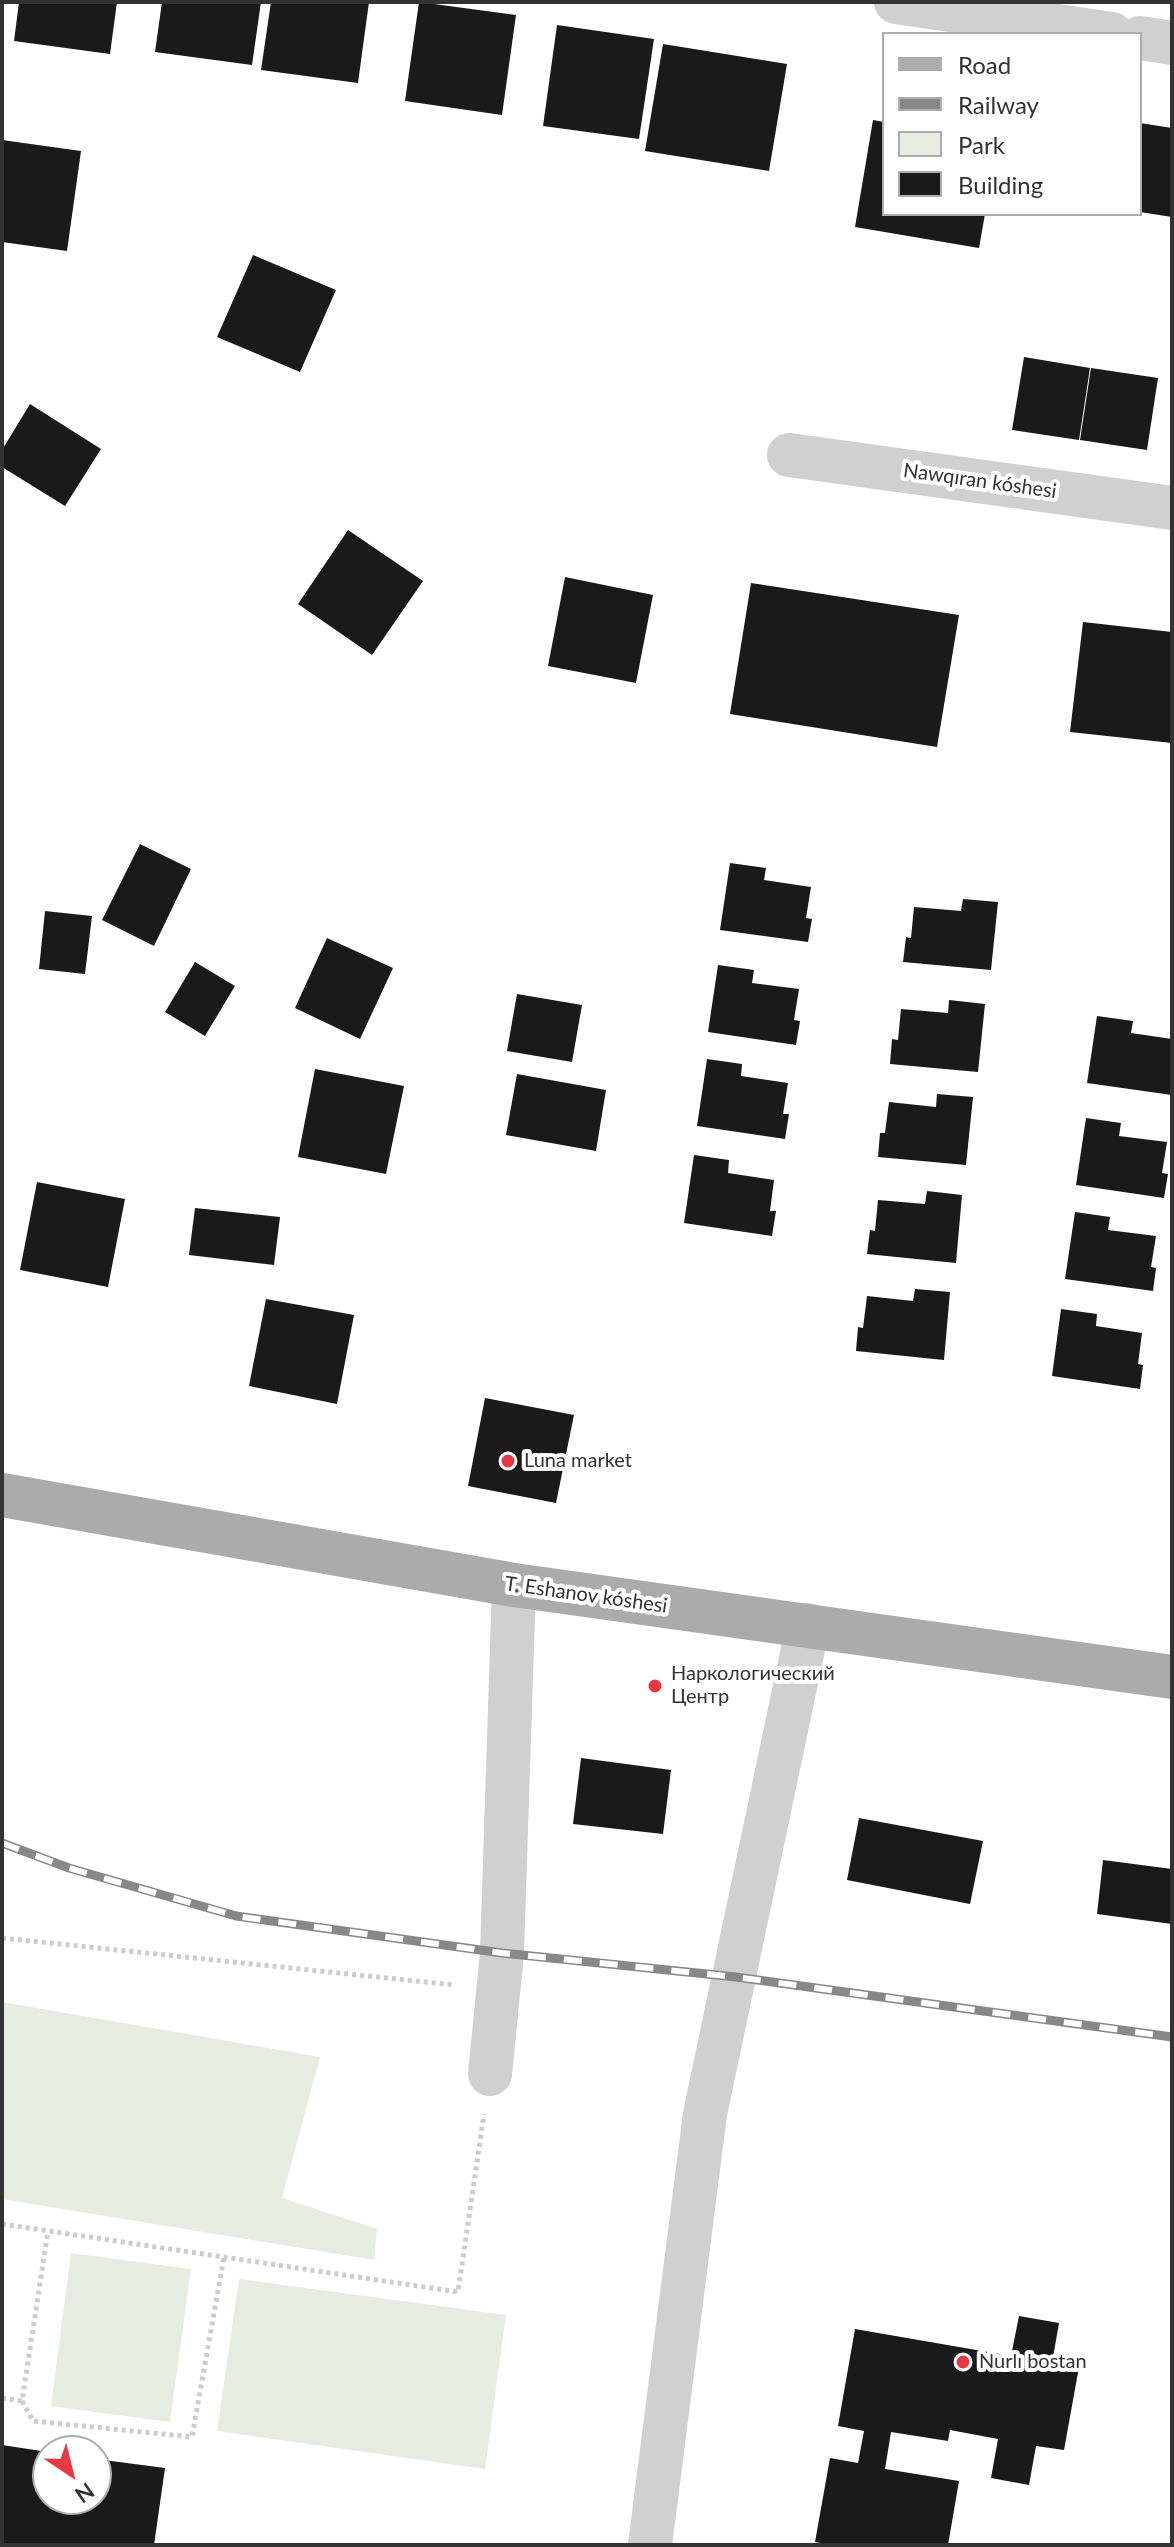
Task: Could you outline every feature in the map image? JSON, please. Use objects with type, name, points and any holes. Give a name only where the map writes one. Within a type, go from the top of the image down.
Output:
[{"type":"main road","name":"T. Eshanov kóshesi","points":[[2,1495],[514,1585],[1172,1677]]},
{"type":"street","points":[[896,2],[1098,32]]},
{"type":"street","points":[[1142,38],[1172,43]]},
{"type":"street","name":"Nawqıran kóshesi","points":[[789,455],[1172,508]]},
{"type":"street","points":[[490,2074],[502,1953],[514,1585]]},
{"type":"street","points":[[650,2545],[705,2114],[808,1625]]},
{"type":"path","points":[[2,1938],[499,1990]]},
{"type":"path","points":[[2,2224],[458,2292],[490,2074]]},
{"type":"path","points":[[48,2231],[22,2401],[33,2421],[192,2437],[224,2257]]},
{"type":"path","points":[[2,2398],[22,2401]]},
{"type":"green space","points":[[2,2002],[320,2057],[282,2198],[377,2229],[374,2260],[2,2199]]},
{"type":"green space","points":[[71,2253],[191,2269],[170,2422],[51,2406]]},
{"type":"green space","points":[[239,2279],[506,2315],[485,2469],[217,2431]]},
{"type":"building","points":[[19,2],[117,2],[110,54],[14,41]]},
{"type":"building","points":[[162,2],[261,2],[252,65],[155,52]]},
{"type":"building","points":[[271,2],[369,2],[358,83],[261,70]]},
{"type":"building","points":[[419,2],[516,15],[502,115],[405,101]]},
{"type":"building","points":[[557,25],[654,39],[639,139],[543,126]]},
{"type":"building","points":[[663,44],[787,64],[769,171],[645,151]]},
{"type":"building","points":[[873,120],[882,122],[882,216],[985,216],[979,248],[855,227]]},
{"type":"building","points":[[1142,123],[1172,128],[1172,217],[1142,212]]},
{"type":"building","points":[[2,140],[81,151],[67,251],[2,242]]},
{"type":"building","points":[[253,255],[336,290],[300,372],[217,337]]},
{"type":"building","points":[[1024,357],[1090,368],[1079,440],[1012,430]]},
{"type":"building","points":[[1091,368],[1158,378],[1147,450],[1080,440]]},
{"type":"building","points":[[30,404],[101,449],[65,506],[2,467],[2,450]]},
{"type":"building","points":[[348,530],[423,581],[372,655],[298,604]]},
{"type":"building","points":[[565,577],[653,595],[636,683],[548,666]]},
{"type":"building","points":[[751,583],[959,615],[937,747],[730,714]]},
{"type":"building","points":[[1083,622],[1172,632],[1172,743],[1070,732]]},
{"type":"building","points":[[140,844],[191,869],[154,946],[102,920]]},
{"type":"building","points":[[730,863],[766,868],[764,880],[811,887],[806,918],[812,919],[808,942],[720,930]]},
{"type":"building","points":[[963,899],[998,902],[991,970],[903,962],[906,937],[911,938],[914,907],[961,911]]},
{"type":"building","points":[[45,911],[92,916],[85,974],[39,969]]},
{"type":"building","points":[[327,938],[393,968],[360,1039],[295,1008]]},
{"type":"building","points":[[195,962],[235,986],[205,1036],[165,1012]]},
{"type":"building","points":[[718,965],[754,970],[752,983],[799,989],[794,1020],[800,1021],[796,1045],[708,1032]]},
{"type":"building","points":[[517,994],[582,1005],[572,1062],[507,1051]]},
{"type":"building","points":[[949,1000],[985,1004],[978,1072],[890,1064],[892,1039],[898,1040],[901,1009],[948,1013]]},
{"type":"building","points":[[1097,1016],[1133,1021],[1131,1033],[1172,1039],[1172,1095],[1087,1083]]},
{"type":"building","points":[[707,1059],[742,1064],[741,1076],[788,1083],[783,1114],[789,1114],[785,1139],[697,1126]]},
{"type":"building","points":[[315,1069],[404,1086],[386,1174],[298,1157]]},
{"type":"building","points":[[517,1074],[606,1090],[596,1151],[506,1135]]},
{"type":"building","points":[[937,1094],[973,1097],[966,1165],[878,1157],[880,1133],[885,1133],[889,1102],[936,1107]]},
{"type":"building","points":[[1086,1118],[1121,1123],[1119,1136],[1167,1142],[1162,1173],[1168,1174],[1164,1198],[1076,1185]]},
{"type":"building","points":[[694,1155],[729,1160],[728,1173],[774,1180],[770,1211],[776,1211],[772,1236],[684,1223]]},
{"type":"building","points":[[37,1182],[125,1199],[108,1287],[20,1270]]},
{"type":"building","points":[[927,1191],[962,1195],[956,1263],[867,1254],[870,1230],[875,1231],[878,1200],[925,1204]]},
{"type":"building","points":[[195,1208],[280,1217],[274,1265],[189,1255]]},
{"type":"building","points":[[1075,1212],[1110,1217],[1108,1230],[1156,1236],[1151,1267],[1156,1268],[1153,1291],[1065,1279]]},
{"type":"building","points":[[915,1289],[950,1292],[944,1360],[856,1351],[858,1327],[863,1328],[867,1296],[913,1301]]},
{"type":"building","points":[[266,1299],[354,1315],[337,1404],[249,1386]]},
{"type":"building","points":[[1061,1309],[1097,1314],[1096,1326],[1142,1333],[1138,1364],[1143,1365],[1140,1389],[1052,1376]]},
{"type":"building","points":[[485,1398],[574,1415],[556,1503],[468,1486]]},
{"type":"building","points":[[581,1758],[671,1770],[663,1834],[573,1824]]},
{"type":"building","points":[[859,1818],[983,1841],[970,1904],[847,1880]]},
{"type":"building","points":[[1103,1860],[1172,1869],[1172,1924],[1097,1914]]},
{"type":"building","points":[[1019,2316],[1059,2323],[1052,2363],[1079,2367],[1064,2450],[1036,2446],[1029,2485],[991,2478],[998,2439],[950,2430],[948,2441],[891,2432],[885,2469],[959,2481],[948,2545],[832,2545],[815,2542],[830,2458],[858,2463],[864,2431],[838,2426],[855,2329],[1011,2356]]},
{"type":"building","points":[[2,2445],[32,2450],[32,2515],[112,2515],[112,2461],[165,2468],[154,2545],[2,2544]]},
{"type":"railway","points":[[2,1843],[69,1868],[236,1916],[502,1953],[736,1977],[1172,2037]]},
{"type":"place","name":"Luna market","points":[[508,1461]]},
{"type":"place","name":"Наркологический Центр","points":[[655,1686]]},
{"type":"place","name":"Nurlı bostan","points":[[963,2362]]}]
